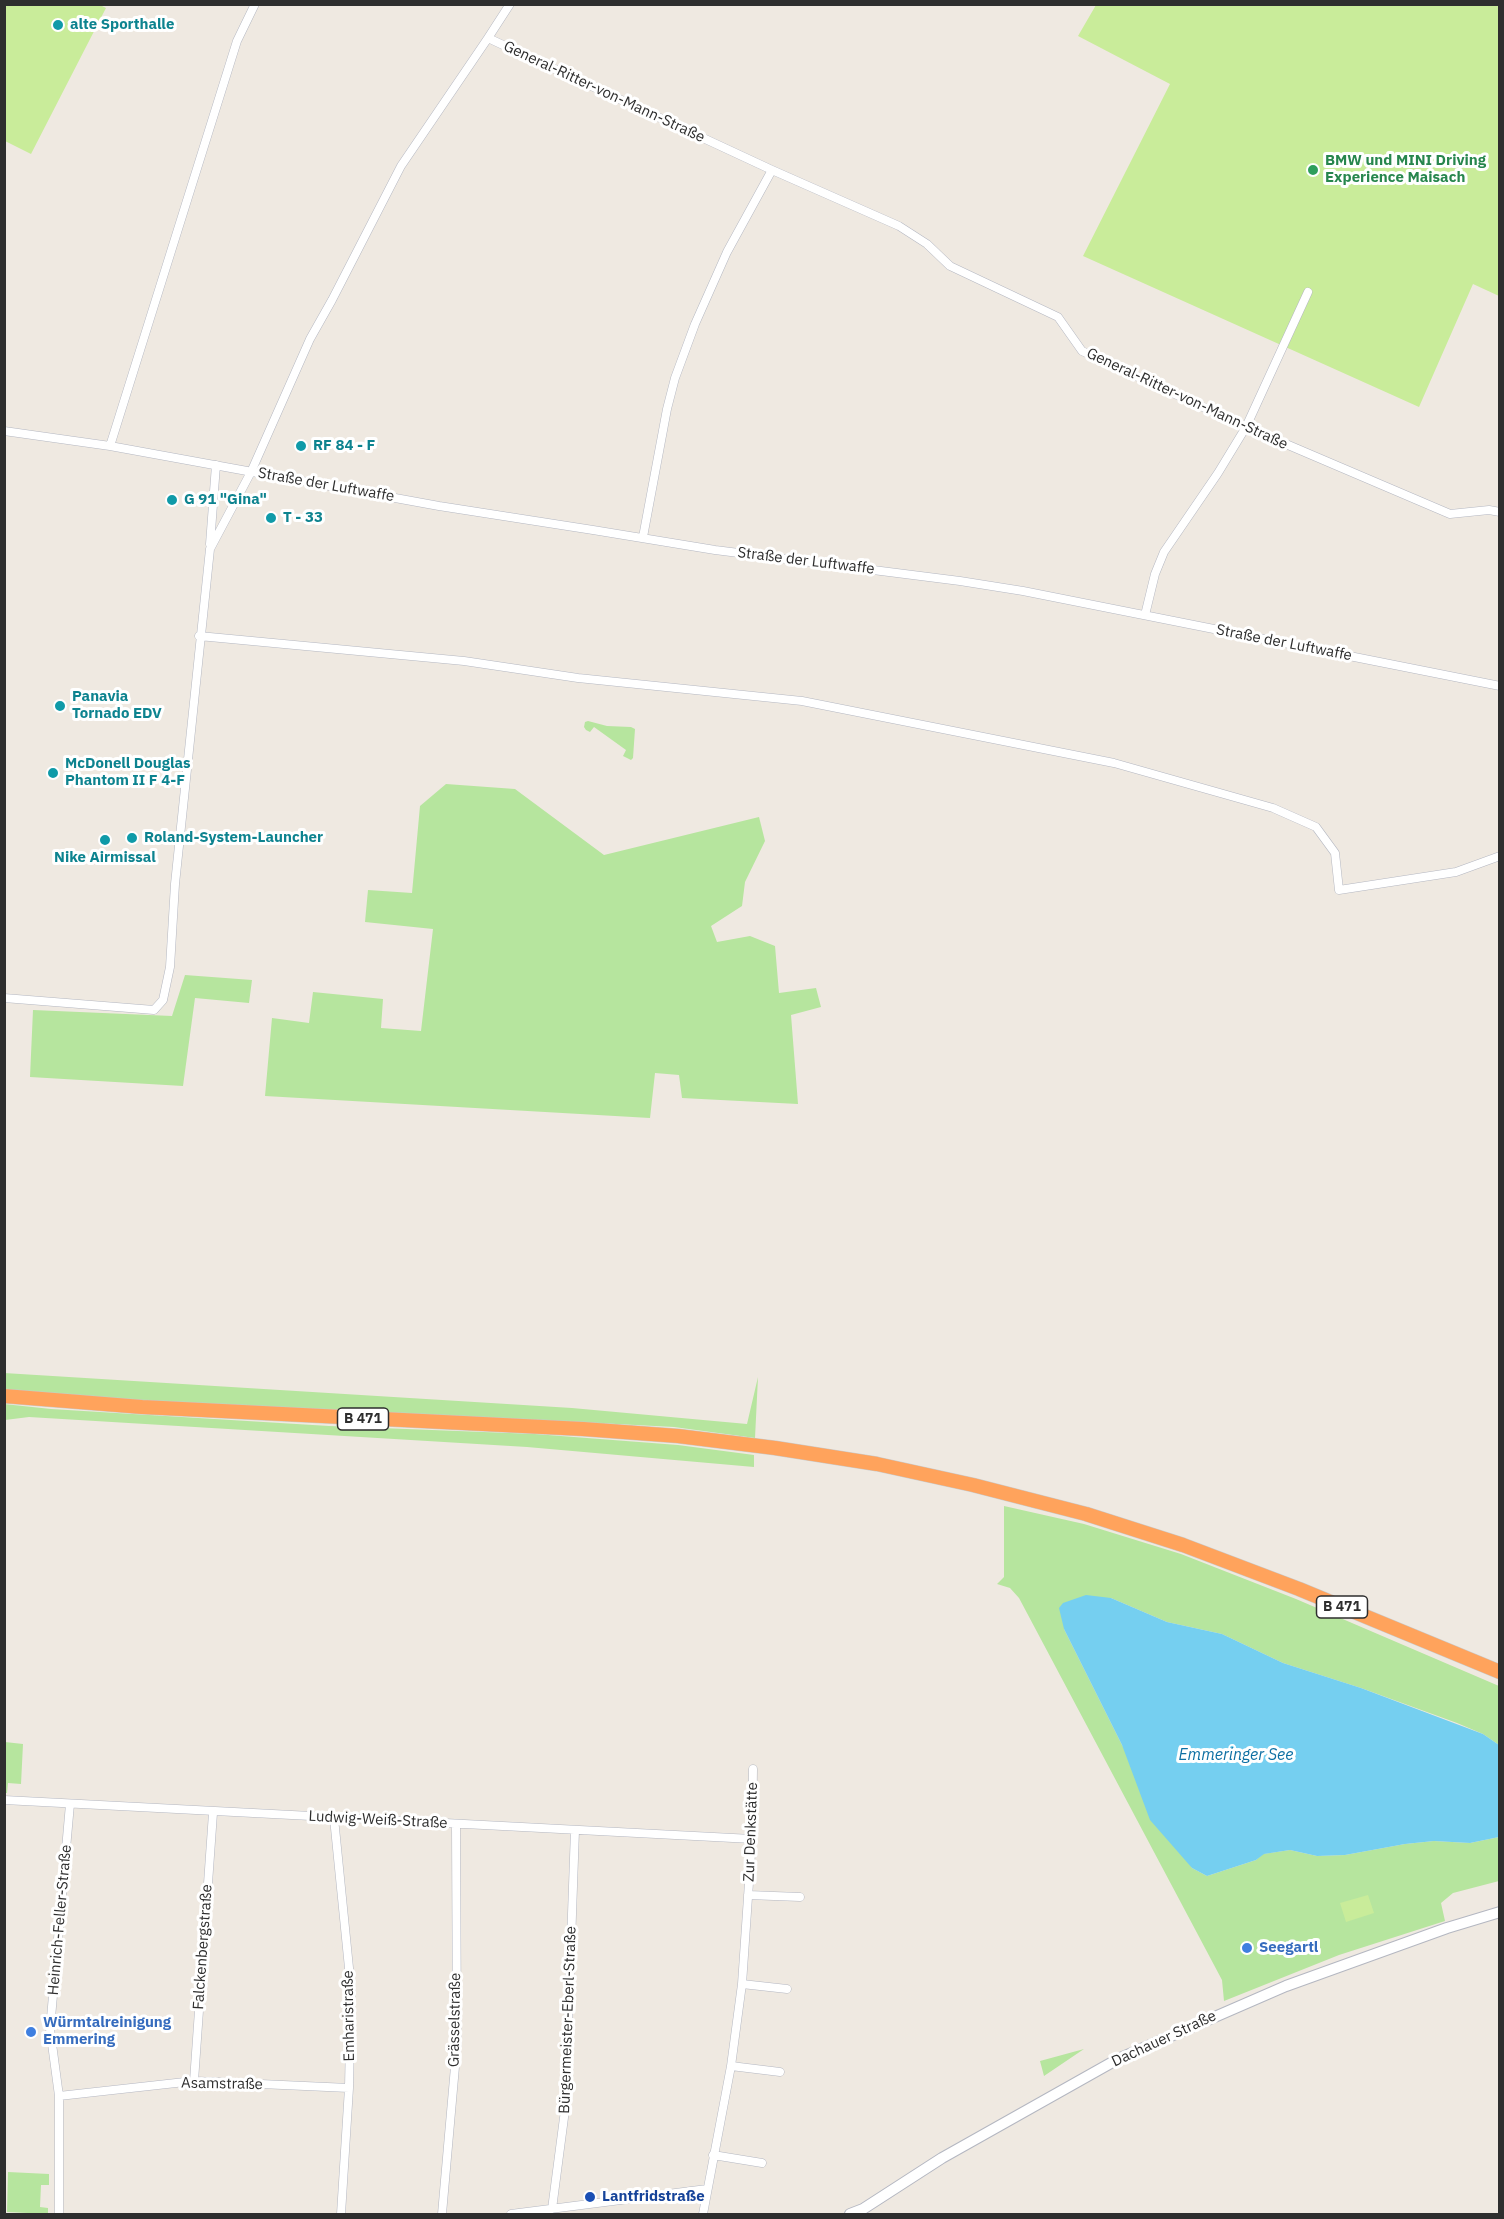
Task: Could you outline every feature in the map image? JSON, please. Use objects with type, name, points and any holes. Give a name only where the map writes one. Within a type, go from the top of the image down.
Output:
[{"type":"highway","name":"B 471","points":[[4,1396],[142,1407],[630,1433],[775,1448],[877,1464],[1075,1511],[1183,1545],[1299,1589],[1500,1672]]},
{"type":"street","points":[[110,446],[237,41],[255,4]]},
{"type":"street","points":[[488,39],[510,4]]},
{"type":"street","name":"General-Ritter-von-Mann-Straße","points":[[4,998],[154,1010],[163,1000],[170,967],[175,884],[199,636],[210,549],[251,472],[310,339],[401,166],[488,39],[899,226],[927,244],[950,267],[1058,317],[1082,351],[1246,428],[1450,514],[1489,510],[1500,512]]},
{"type":"street","points":[[643,537],[675,378],[726,252],[772,170]]},
{"type":"street","points":[[1145,615],[1155,574],[1164,552],[1246,428],[1308,292]]},
{"type":"street","name":"Straße der Luftwaffe","points":[[4,431],[110,446],[439,506],[726,551],[960,581],[1145,615],[1500,686]]},
{"type":"street","points":[[210,549],[216,465]]},
{"type":"street","points":[[199,636],[464,661],[578,678],[802,701],[1114,763],[1273,808],[1316,827],[1335,853],[1340,890],[1456,872],[1500,856]]},
{"type":"street","name":"Zur Denkstätte","points":[[703,2214],[731,2066],[742,1984],[752,1839],[753,1769]]},
{"type":"street","name":"Ludwig-Weiß-Straße","points":[[4,1800],[213,1813],[752,1839]]},
{"type":"street","name":"Heinrich-Feller-Straße","points":[[59,2214],[59,2096],[50,2029],[70,1804]]},
{"type":"street","name":"Falckenbergstraße","points":[[194,2081],[213,1813]]},
{"type":"street","name":"Emharistraße","points":[[334,1818],[351,1988],[349,2088],[341,2214]]},
{"type":"street","name":"Grässelstraße","points":[[442,2214],[457,2044],[456,1825]]},
{"type":"street","name":"Bürgermeister-Eberl-Straße","points":[[552,2209],[565,2110],[575,1830]]},
{"type":"street","name":"Zur Denkstätte","points":[[748,1895],[800,1897]]},
{"type":"street","name":"Dachauer Straße","points":[[850,2214],[863,2209],[942,2158],[1118,2059],[1286,1986],[1437,1931],[1500,1912]]},
{"type":"street","points":[[742,1984],[787,1989]]},
{"type":"street","points":[[731,2066],[780,2072]]},
{"type":"street","name":"Asamstraße","points":[[59,2096],[194,2081],[349,2088]]},
{"type":"street","points":[[713,2155],[762,2163]]},
{"type":"street","points":[[510,2214],[707,2189]]},
{"type":"green space","points":[[5,5],[100,5],[106,8],[31,154],[5,141]]},
{"type":"green space","name":"BMW und MINI Driving Experience Maisach","points":[[1096,5],[1499,5],[1499,296],[1473,284],[1419,407],[1083,256],[1170,84],[1078,36]]},
{"type":"green space","points":[[585,722],[635,729],[633,758],[631,760],[623,756],[626,750],[594,727],[590,732],[586,730]]},
{"type":"green space","points":[[446,784],[515,789],[604,855],[759,817],[765,841],[745,882],[742,906],[711,926],[717,942],[750,936],[775,946],[779,993],[816,988],[821,1007],[791,1015],[798,1104],[682,1098],[679,1075],[655,1073],[650,1118],[265,1096],[272,1018],[309,1023],[313,992],[383,999],[381,1028],[421,1031],[433,929],[365,922],[368,890],[412,893],[420,806]]},
{"type":"green space","points":[[185,975],[252,980],[249,1003],[195,998],[183,1086],[30,1077],[33,1010],[172,1016]]},
{"type":"green space","points":[[4,1373],[572,1408],[747,1424],[758,1377],[755,1438],[674,1427],[330,1413],[51,1394],[5,1389]]},
{"type":"green space","points":[[4,1404],[51,1409],[329,1426],[535,1434],[678,1445],[754,1455],[754,1467],[527,1447],[29,1417],[5,1420]]},
{"type":"green space","points":[[1004,1506],[1084,1524],[1181,1554],[1296,1599],[1499,1686],[1499,1745],[1483,1734],[1457,1723],[1283,1663],[1222,1634],[1167,1622],[1111,1598],[1064,1629],[1122,1745],[1192,1868],[1207,1876],[1256,1860],[1263,1854],[1290,1850],[1317,1856],[1345,1855],[1405,1844],[1434,1841],[1470,1843],[1499,1837],[1499,1881],[1453,1893],[1441,1903],[1445,1921],[1339,1955],[1224,2001],[1222,1980],[1019,1598],[1010,1588],[997,1584],[1004,1577]]},
{"type":"green space","points":[[5,1742],[23,1744],[21,1784],[8,1783],[7,1793],[5,1793]]},
{"type":"green space","points":[[1368,1895],[1374,1913],[1346,1922],[1340,1903]]},
{"type":"green space","points":[[1084,2049],[1044,2076],[1040,2061]]},
{"type":"green space","points":[[8,2172],[49,2174],[49,2185],[41,2185],[40,2207],[48,2208],[48,2214],[7,2212]]},
{"type":"water","name":"Emmeringer See","points":[[1086,1595],[1111,1598],[1167,1622],[1222,1634],[1283,1663],[1361,1688],[1483,1734],[1499,1745],[1499,1837],[1470,1843],[1434,1841],[1405,1844],[1345,1855],[1317,1856],[1290,1850],[1264,1854],[1256,1860],[1207,1876],[1192,1868],[1150,1820],[1122,1745],[1064,1629],[1059,1608],[1063,1603]]},
{"type":"place","name":"alte Sporthalle","points":[[58,25]]},
{"type":"place","name":"BMW und MINI Driving Experience Maisach","points":[[1313,170]]},
{"type":"place","name":"RF 84 - F","points":[[301,446]]},
{"type":"place","name":"G 91 \"Gina\"","points":[[172,500]]},
{"type":"place","name":"T - 33","points":[[271,518]]},
{"type":"place","name":"Panavia Tornado EDV","points":[[60,706]]},
{"type":"place","name":"McDonell Douglas Phantom II F 4-F","points":[[53,773]]},
{"type":"place","name":"Roland-System-Launcher","points":[[132,838]]},
{"type":"place","name":"Nike Airmissal","points":[[105,840]]},
{"type":"place","name":"Seegartl","points":[[1247,1948]]},
{"type":"place","name":"Würmtalreinigung Emmering","points":[[31,2032]]},
{"type":"place","name":"Lantfridstraße","points":[[590,2197]]}]
